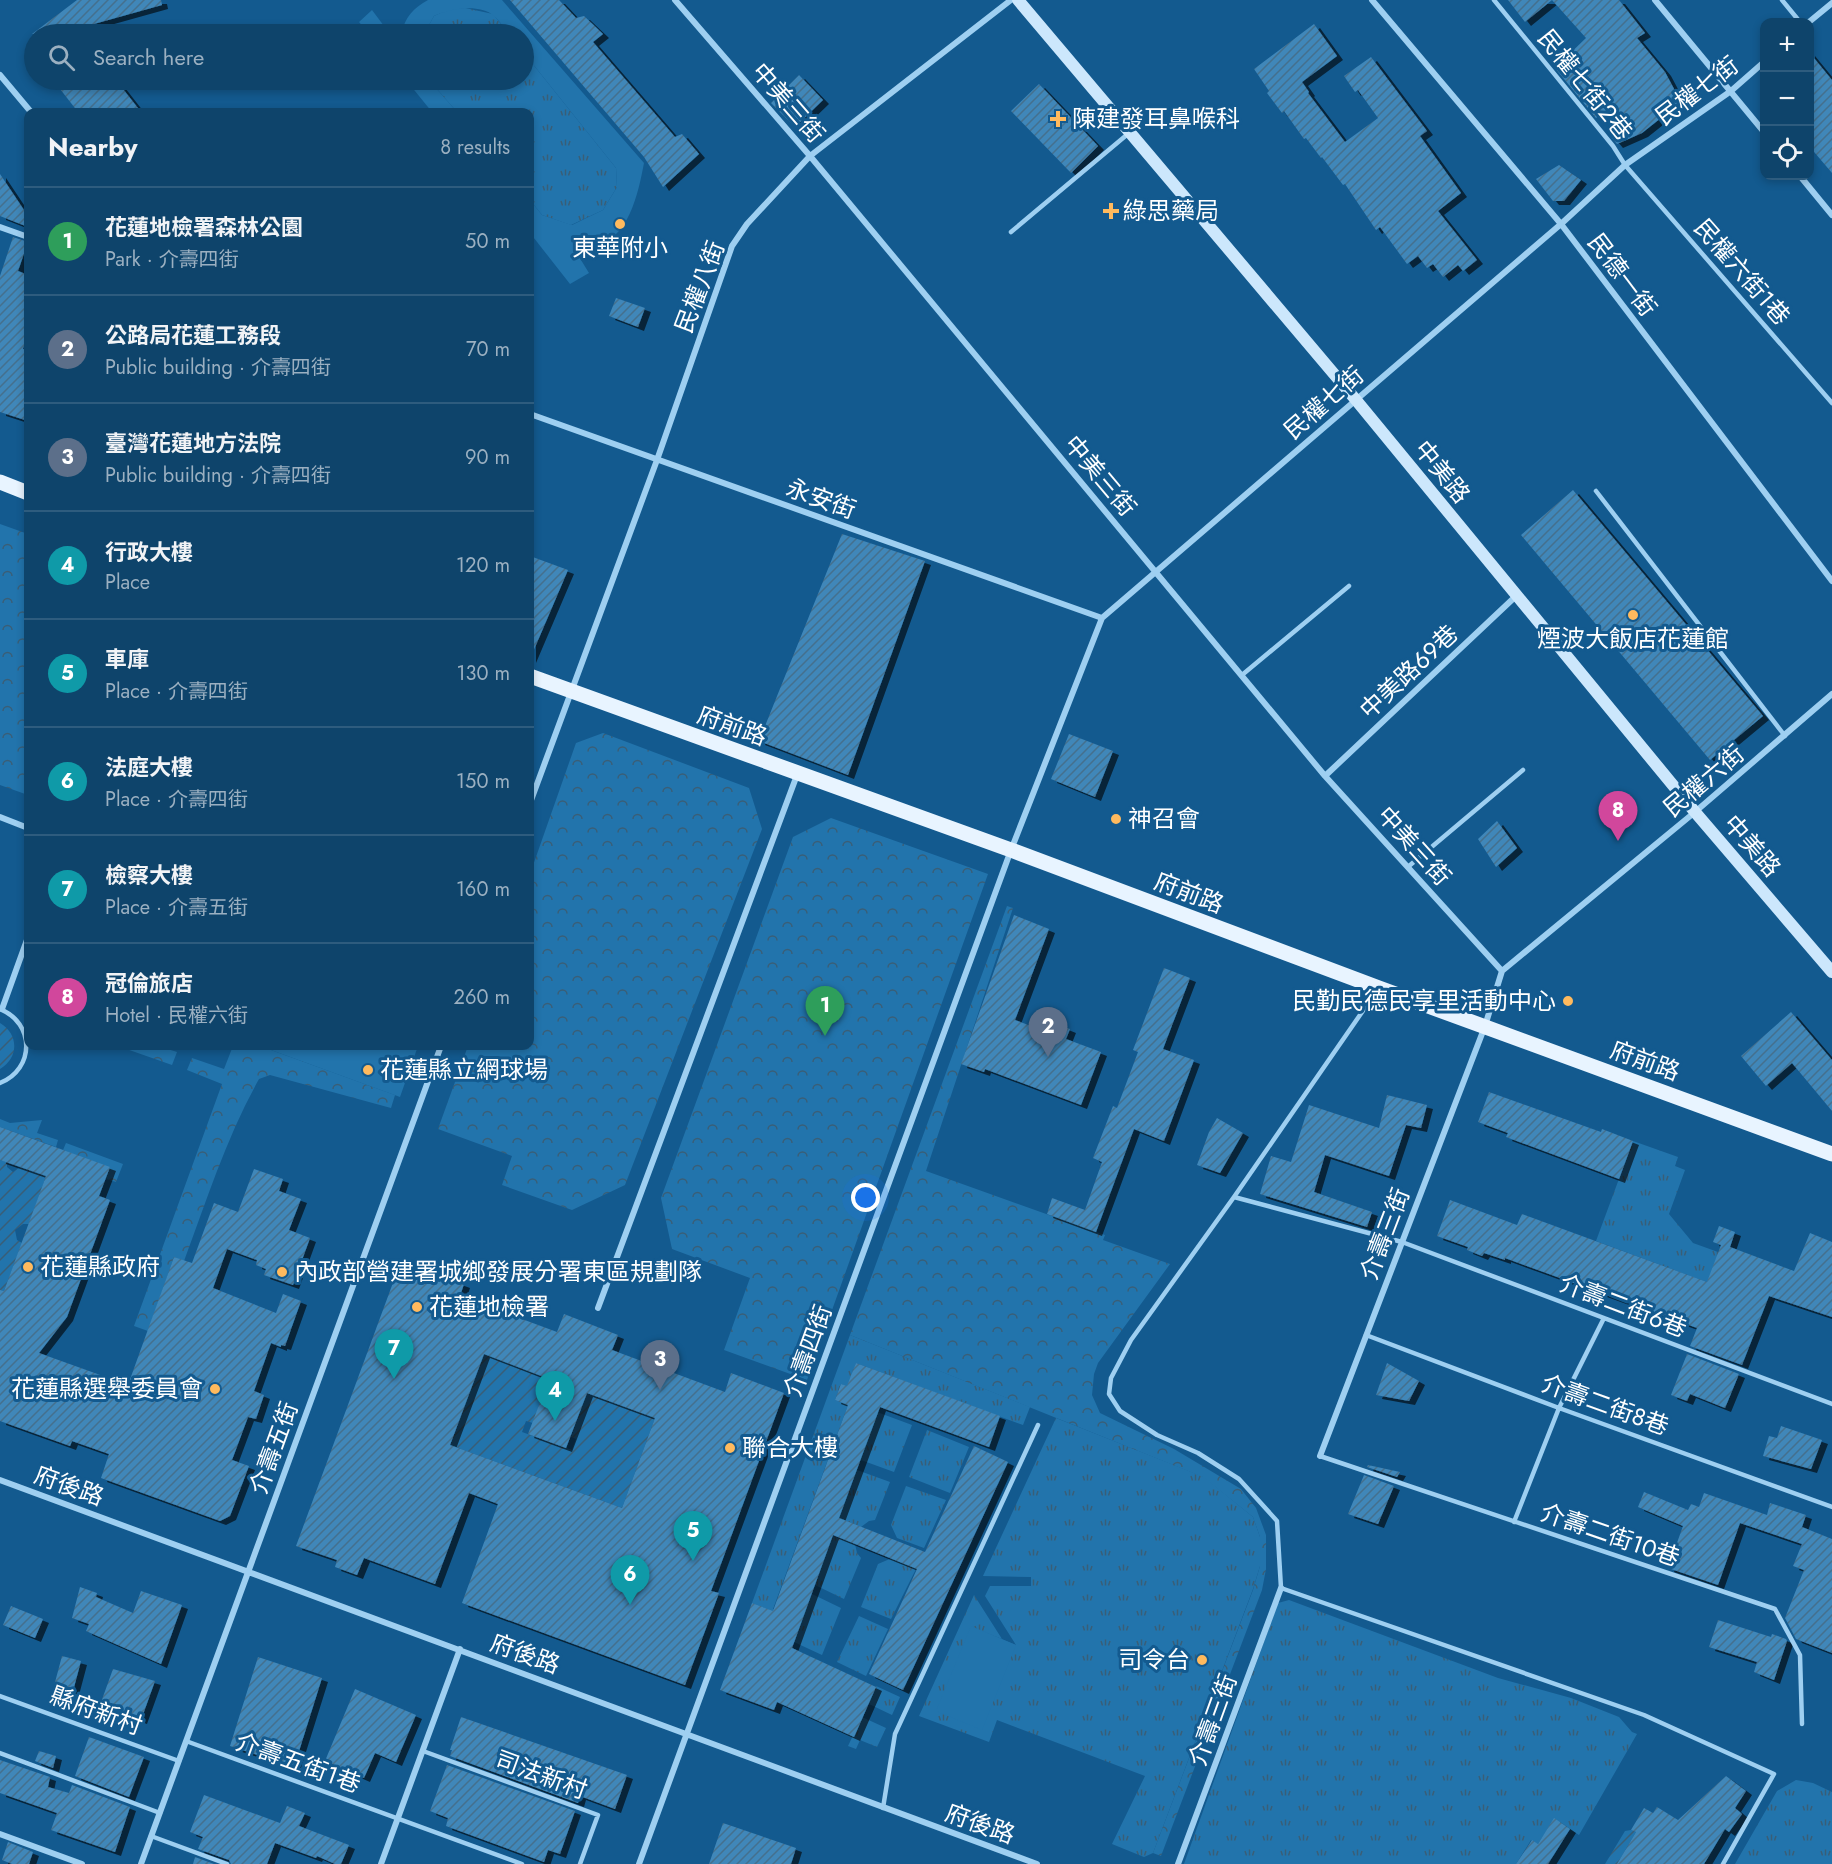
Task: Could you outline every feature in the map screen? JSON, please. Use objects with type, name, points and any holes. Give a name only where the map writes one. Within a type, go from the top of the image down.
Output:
[{"type":"main road","points":[[0,482],[24,491]]},
{"type":"main road","name":"府前路","points":[[534,678],[1011,850],[1832,1154]]},
{"type":"street","name":"中美三街","points":[[675,0],[810,156],[1325,776],[1502,970]]},
{"type":"street","name":"民權八街","points":[[570,691],[657,460],[732,246],[747,224],[810,156],[1011,0]]},
{"type":"street","name":"中美路","points":[[1018,0],[1356,400],[1695,812],[1832,972]]},
{"type":"street","name":"民德一街","points":[[1372,0],[1561,224],[1832,581]]},
{"type":"street","points":[[1655,0],[1760,127]]},
{"type":"street","points":[[1814,18],[1832,3]]},
{"type":"street","name":"民權七街","points":[[1011,850],[1102,618],[1561,224],[1625,165],[1731,91],[1760,66]]},
{"type":"street","points":[[0,75],[28,108]]},
{"type":"street","points":[[1803,180],[1832,214]]},
{"type":"street","points":[[0,227],[24,236]]},
{"type":"street","name":"永安街","points":[[534,415],[1102,618]]},
{"type":"street","name":"中美路69巷","points":[[1325,776],[1516,596]]},
{"type":"street","points":[[534,792],[570,691]]},
{"type":"street","name":"民權六街","points":[[1502,970],[1695,812],[1832,694]]},
{"type":"street","points":[[598,1308],[797,774]]},
{"type":"street","points":[[0,818],[24,827]]},
{"type":"street","name":"介壽四街","points":[[639,1864],[1011,850]]},
{"type":"street","points":[[1,1009],[24,948]]},
{"type":"street","points":[[1485,1026],[1502,970]]},
{"type":"street","name":"介壽三街","points":[[1320,1456],[1485,1026]]},
{"type":"street","name":"介壽五街","points":[[141,1864],[440,1050]]},
{"type":"street","name":"府後路","points":[[0,1480],[249,1570],[1036,1864]]},
{"type":"street","name":"介壽三街","points":[[1178,1864],[1281,1588]]},
{"type":"street","points":[[381,1864],[460,1649]]},
{"type":"street","points":[[0,1834],[82,1864]]},
{"type":"lane","name":"民權七街2巷","points":[[1494,0],[1613,146],[1625,165]]},
{"type":"lane","points":[[1782,0],[1797,18]]},
{"type":"lane","points":[[1011,232],[1129,133]]},
{"type":"lane","name":"民權六街1巷","points":[[1625,165],[1832,403]]},
{"type":"lane","points":[[1596,491],[1785,736]]},
{"type":"lane","points":[[1242,675],[1349,586]]},
{"type":"lane","points":[[1409,866],[1523,770]]},
{"type":"lane","points":[[1379,988],[1234,1197],[1131,1340],[1112,1378],[1109,1394],[1120,1411],[1148,1429],[1198,1453],[1239,1479],[1277,1521],[1281,1588],[1644,1715],[1774,1774],[1723,1864]]},
{"type":"lane","points":[[1,1009],[14,1016],[24,1031]]},
{"type":"lane","points":[[0,1083],[14,1076],[22,1065],[27,1050]]},
{"type":"lane","name":"介壽二街6巷","points":[[1234,1197],[1402,1242],[1832,1404]]},
{"type":"lane","points":[[1514,1522],[1559,1408],[1604,1318]]},
{"type":"lane","name":"介壽二街8巷","points":[[1366,1335],[1832,1507]]},
{"type":"lane","points":[[883,1808],[895,1734],[1038,1425]]},
{"type":"lane","name":"介壽二街10巷","points":[[1320,1456],[1775,1609],[1800,1655],[1802,1724]]},
{"type":"lane","name":"縣府新村","points":[[0,1696],[179,1761]]},
{"type":"lane","name":"介壽五街1巷","points":[[186,1741],[398,1819]]},
{"type":"lane","name":"司法新村","points":[[423,1752],[598,1815],[580,1864]]},
{"type":"lane","points":[[0,1754],[160,1814]]},
{"type":"lane","points":[[398,1819],[522,1864]]},
{"type":"lane","points":[[151,1836],[226,1864]]},
{"type":"green space","points":[[428,0],[502,0],[523,24],[501,24],[488,12],[464,8],[434,16],[430,24],[405,24],[418,6]]},
{"type":"green space","points":[[465,8],[493,14],[501,24],[430,24],[434,16],[449,9]]},
{"type":"green space","points":[[372,10],[382,24],[361,24],[359,22]]},
{"type":"green space","points":[[534,37],[644,163],[635,201],[623,226],[605,243],[592,247],[573,247],[589,273],[570,284],[534,238],[534,205],[542,215],[572,225],[603,210],[617,187],[616,168],[534,66]]},
{"type":"green space","points":[[534,66],[616,168],[617,187],[603,210],[571,225],[542,215],[534,205],[534,108],[454,108],[438,90],[534,90]]},
{"type":"green space","points":[[414,90],[438,90],[454,108],[429,108]]},
{"type":"green space","points":[[0,524],[24,533],[24,794],[0,785]]},
{"type":"green space","points":[[603,733],[749,788],[762,829],[625,1185],[572,1210],[502,1185],[512,1156],[438,1129],[467,1050],[534,1050],[534,863],[576,743]]},
{"type":"green space","points":[[831,818],[988,874],[807,1380],[724,1350],[750,1278],[672,1249],[661,1198],[793,837]]},
{"type":"green space","points":[[1007,906],[1013,908],[926,1171],[1105,1235],[1103,1240],[1170,1264],[1098,1363],[1094,1374],[1092,1395],[1100,1413],[1174,1449],[1241,1489],[1256,1508],[1266,1535],[1266,1569],[1262,1590],[1161,1856],[1153,1853],[1253,1590],[1260,1566],[1260,1537],[1253,1517],[1203,1477],[850,1335]]},
{"type":"green space","points":[[0,1023],[11,1033],[14,1046],[11,1059],[0,1069]]},
{"type":"green space","points":[[129,1050],[177,1052],[172,1065]]},
{"type":"green space","points":[[231,1050],[271,1050],[395,1095],[391,1108],[270,1075],[259,1079],[227,1145],[184,1261],[174,1257],[148,1331],[134,1326],[222,1084],[187,1070],[192,1058],[224,1069]]},
{"type":"green space","name":"花蓮縣立網球場","points":[[271,1050],[417,1050],[400,1097]]},
{"type":"green space","points":[[0,1119],[10,1123],[42,1120],[37,1133],[58,1140],[56,1147],[0,1127]]},
{"type":"green space","points":[[1633,1141],[1678,1157],[1675,1166],[1685,1170],[1669,1214],[1693,1243],[1718,1252],[1723,1288],[1596,1241]]},
{"type":"green space","points":[[66,1143],[123,1164],[116,1182],[106,1179],[109,1168],[63,1150]]},
{"type":"green space","points":[[0,1160],[7,1162],[7,1167],[13,1172],[20,1167],[46,1176],[29,1224],[23,1224],[15,1230],[17,1240],[22,1243],[4,1291],[0,1290]]},
{"type":"green space","points":[[850,1335],[1030,1407],[1023,1425],[856,1363],[852,1375],[854,1389],[841,1384],[835,1400],[848,1405],[773,1609],[793,1619],[752,1603]]},
{"type":"green space","points":[[484,1354],[549,1379],[533,1423],[526,1421],[522,1432],[572,1450],[576,1439],[571,1437],[587,1393],[655,1418],[622,1508],[450,1445]]},
{"type":"green space","points":[[877,1412],[912,1425],[894,1472],[861,1460]]},
{"type":"green space","points":[[1056,1418],[1204,1477],[1253,1517],[1260,1537],[1260,1566],[1253,1589],[1153,1853],[1144,1857],[1112,1844],[1145,1776],[997,1720],[989,1742],[919,1716],[974,1595],[1002,1639],[971,1627],[1016,1645],[985,1596],[990,1586],[1031,1586],[1031,1577],[983,1576]]},
{"type":"green space","points":[[927,1430],[969,1447],[950,1493],[909,1477]]},
{"type":"green space","points":[[857,1470],[890,1482],[875,1520],[861,1527],[839,1518]]},
{"type":"green space","points":[[906,1486],[946,1500],[924,1548],[897,1538],[891,1525]]},
{"type":"green space","points":[[833,1536],[855,1544],[861,1558],[844,1599],[815,1585]]},
{"type":"green space","points":[[892,1558],[916,1569],[891,1619],[861,1607],[878,1564]]},
{"type":"green space","points":[[812,1594],[841,1608],[822,1655],[794,1642]]},
{"type":"green space","points":[[1289,1600],[1498,1678],[1571,1698],[1619,1717],[1632,1732],[1637,1734],[1579,1835],[1554,1819],[1538,1844],[1531,1840],[1516,1864],[1184,1864],[1278,1603]]},
{"type":"green space","points":[[859,1616],[888,1629],[866,1676],[837,1662]]},
{"type":"green space","points":[[971,1626],[1016,1645],[982,1730],[936,1711]]},
{"type":"green space","points":[[876,1686],[900,1697],[892,1715],[869,1704]]},
{"type":"green space","points":[[862,1717],[886,1728],[877,1747],[860,1740],[856,1749],[848,1746]]},
{"type":"green space","points":[[1796,1780],[1813,1783],[1832,1792],[1832,1864],[1735,1864],[1777,1791]]},
{"type":"green space","points":[[1625,1831],[1636,1832],[1617,1864],[1605,1864]]},
{"type":"building","points":[[77,0],[161,0],[162,5],[94,24],[45,24]]},
{"type":"building","points":[[510,0],[559,0],[576,18],[584,16],[603,34],[593,42],[675,137],[682,134],[699,154],[663,187],[644,157],[534,28],[534,24],[530,24]]},
{"type":"building","points":[[1508,0],[1552,0],[1525,22]]},
{"type":"building","points":[[1552,0],[1619,0],[1645,33],[1637,38],[1665,72],[1681,102],[1642,133],[1617,144],[1612,138],[1608,109],[1596,118],[1555,68],[1586,38]]},
{"type":"building","points":[[1314,24],[1337,56],[1302,82],[1345,142],[1378,118],[1358,90],[1355,92],[1344,76],[1371,57],[1427,131],[1420,136],[1461,193],[1438,211],[1477,260],[1463,271],[1458,265],[1443,277],[1433,264],[1427,268],[1418,256],[1407,264],[1380,227],[1376,230],[1345,184],[1343,185],[1267,93],[1269,91],[1254,69]]},
{"type":"building","points":[[1814,58],[1832,80],[1832,173],[1814,152]]},
{"type":"building","points":[[799,75],[823,100],[795,127],[771,103]]},
{"type":"building","points":[[1039,84],[1098,146],[1071,173],[1011,111]]},
{"type":"building","points":[[61,90],[124,90],[138,108],[75,108]]},
{"type":"building","points":[[1559,165],[1581,180],[1564,201],[1553,201],[1536,179]]},
{"type":"building","points":[[0,174],[24,210],[24,225],[0,216]]},
{"type":"building","points":[[13,237],[24,241],[24,254],[18,271],[24,273],[24,420],[0,412],[0,276]]},
{"type":"building","points":[[616,298],[645,308],[638,327],[609,316]]},
{"type":"building","name":"煙波大飯店花蓮館","points":[[1573,490],[1763,716],[1710,760],[1521,535]]},
{"type":"building","points":[[842,534],[925,561],[848,775],[759,741]]},
{"type":"building","points":[[534,557],[568,570],[534,650]]},
{"type":"building","points":[[1069,734],[1113,751],[1095,797],[1051,779]]},
{"type":"building","points":[[1497,821],[1517,848],[1496,867],[1478,839]]},
{"type":"building","points":[[1014,915],[1049,929],[1015,1020],[1047,1032],[1050,1021],[1070,1029],[1066,1039],[1101,1052],[1081,1105],[985,1069],[984,1072],[961,1064]]},
{"type":"building","points":[[1164,968],[1190,978],[1163,1049],[1194,1060],[1164,1141],[1134,1129],[1096,1232],[1047,1214],[1052,1198],[1085,1210],[1102,1162],[1093,1158],[1113,1106],[1117,1108],[1138,1052],[1133,1050]]},
{"type":"building","points":[[1791,1012],[1832,1060],[1832,1111],[1792,1063],[1766,1086],[1741,1056]]},
{"type":"building","points":[[1489,1092],[1633,1141],[1619,1179],[1506,1137],[1508,1133],[1478,1122]]},
{"type":"building","points":[[1387,1095],[1427,1105],[1421,1128],[1406,1125],[1389,1176],[1325,1155],[1314,1192],[1372,1212],[1367,1227],[1260,1194],[1271,1156],[1291,1162],[1309,1105],[1379,1128]]},
{"type":"building","points":[[1217,1118],[1243,1133],[1220,1173],[1197,1165],[1209,1132]]},
{"type":"building","points":[[0,1127],[110,1167],[99,1196],[110,1200],[67,1317],[39,1353],[128,1385],[174,1257],[192,1263],[214,1203],[238,1212],[254,1169],[283,1179],[279,1191],[301,1199],[289,1230],[310,1238],[293,1285],[264,1275],[266,1269],[256,1265],[257,1260],[227,1249],[213,1288],[276,1313],[283,1294],[301,1301],[285,1346],[281,1345],[281,1347],[271,1343],[254,1391],[264,1395],[256,1419],[248,1417],[232,1460],[249,1466],[230,1516],[220,1521],[101,1478],[109,1454],[72,1441],[70,1446],[0,1421],[0,1290],[4,1291],[46,1176],[0,1160]]},
{"type":"building","points":[[1450,1200],[1517,1225],[1522,1214],[1707,1282],[1721,1245],[1713,1242],[1719,1226],[1735,1232],[1730,1247],[1794,1271],[1810,1233],[1832,1242],[1832,1317],[1769,1296],[1742,1365],[1690,1346],[1697,1328],[1505,1258],[1505,1260],[1484,1253],[1482,1256],[1467,1250],[1468,1247],[1437,1236]]},
{"type":"building","points":[[401,1261],[464,1284],[460,1296],[557,1332],[564,1314],[618,1335],[612,1350],[725,1392],[731,1373],[784,1393],[711,1591],[719,1593],[685,1685],[462,1603],[498,1504],[469,1493],[435,1584],[364,1558],[357,1575],[335,1567],[337,1560],[296,1546]],"holes":[[[484,1354],[549,1379],[528,1434],[566,1448],[587,1393],[655,1418],[622,1508],[450,1445]]]},
{"type":"building","points":[[1687,1354],[1739,1374],[1725,1408],[1690,1394],[1687,1401],[1671,1395]]},
{"type":"building","points":[[856,1363],[1000,1416],[989,1447],[880,1407],[839,1518],[925,1552],[974,1446],[1008,1462],[903,1690],[869,1674],[917,1569],[833,1535],[792,1648],[876,1687],[854,1737],[777,1702],[774,1710],[720,1690],[752,1603],[773,1611],[848,1405],[835,1400],[841,1384],[847,1386]]},
{"type":"building","points":[[1387,1363],[1419,1381],[1409,1401],[1376,1395]]},
{"type":"building","points":[[1781,1426],[1822,1440],[1811,1469],[1763,1456],[1769,1436],[1777,1438]]},
{"type":"building","points":[[1368,1465],[1400,1472],[1397,1477],[1367,1467]]},
{"type":"building","points":[[1364,1475],[1394,1486],[1378,1524],[1348,1514]]},
{"type":"building","points":[[1644,1492],[1688,1510],[1691,1504],[1699,1507],[1704,1493],[1767,1515],[1770,1503],[1806,1515],[1802,1527],[1832,1539],[1832,1653],[1796,1639],[1785,1618],[1804,1570],[1793,1566],[1802,1544],[1740,1523],[1718,1585],[1668,1568],[1683,1526],[1638,1507]]},
{"type":"building","points":[[80,1587],[97,1593],[96,1597],[133,1613],[141,1591],[182,1605],[161,1664],[86,1631],[89,1624],[72,1618]]},
{"type":"building","points":[[11,1606],[43,1619],[35,1638],[3,1625]]},
{"type":"building","points":[[1718,1620],[1771,1637],[1772,1634],[1786,1639],[1774,1680],[1754,1672],[1757,1662],[1709,1647]]},
{"type":"building","points":[[62,1656],[81,1661],[73,1691],[54,1686]]},
{"type":"building","points":[[258,1657],[322,1678],[294,1767],[230,1746]]},
{"type":"building","points":[[113,1669],[155,1681],[141,1720],[100,1705]]},
{"type":"building","points":[[355,1689],[416,1715],[396,1762],[375,1753],[364,1778],[325,1761]]},
{"type":"building","points":[[461,1717],[627,1775],[615,1809],[580,1796],[578,1803],[450,1756]]},
{"type":"building","points":[[89,1737],[144,1757],[129,1797],[75,1776]]},
{"type":"building","points":[[39,1751],[56,1756],[53,1768],[35,1761]]},
{"type":"building","points":[[0,1760],[50,1777],[48,1787],[69,1793],[72,1785],[130,1807],[115,1852],[51,1830],[57,1813],[0,1793]]},
{"type":"building","points":[[447,1765],[575,1811],[560,1854],[548,1850],[544,1862],[446,1826],[448,1818],[430,1811]]},
{"type":"building","points":[[1726,1776],[1746,1791],[1735,1808],[1742,1814],[1729,1832],[1725,1829],[1704,1864],[1617,1864],[1636,1832],[1631,1830],[1644,1808],[1653,1813],[1657,1807],[1678,1820]]},
{"type":"building","points":[[204,1795],[280,1823],[287,1806],[305,1813],[299,1826],[349,1845],[341,1864],[335,1864],[317,1856],[316,1858],[275,1843],[267,1864],[231,1864],[229,1860],[198,1849],[203,1837],[190,1832]]},
{"type":"building","points":[[1554,1818],[1570,1829],[1548,1864],[1516,1864],[1532,1840],[1538,1844]]},
{"type":"building","points":[[723,1823],[796,1848],[791,1864],[709,1864]]},
{"type":"building","points":[[8,1842],[33,1852],[29,1864],[12,1864],[2,1860]]},
{"type":"building","points":[[195,1857],[214,1864],[193,1864]]},
{"type":"place","name":"陳建發耳鼻喉科","points":[[1058,119]]},
{"type":"place","name":"綠思藥局","points":[[1111,211]]},
{"type":"place","name":"東華附小","points":[[620,224]]},
{"type":"place","name":"煙波大飯店花蓮館","points":[[1633,615]]},
{"type":"place","name":"神召會","points":[[1116,819]]},
{"type":"place","name":"冠倫旅店","points":[[1618,841]]},
{"type":"place","name":"民勤民德民享里活動中心","points":[[1568,1001]]},
{"type":"place","name":"花蓮地檢署森林公園","points":[[825,1036]]},
{"type":"place","name":"公路局花蓮工務段","points":[[1048,1057]]},
{"type":"place","name":"花蓮縣立網球場","points":[[368,1070]]},
{"type":"place","name":"花蓮縣政府","points":[[28,1267]]},
{"type":"place","name":"內政部營建署城鄉發展分署東區規劃隊","points":[[282,1272]]},
{"type":"place","name":"花蓮地檢署","points":[[417,1307]]},
{"type":"place","name":"檢察大樓","points":[[394,1379]]},
{"type":"place","name":"花蓮縣選舉委員會","points":[[215,1389]]},
{"type":"place","name":"臺灣花蓮地方法院","points":[[660,1390]]},
{"type":"place","name":"行政大樓","points":[[555,1421]]},
{"type":"place","name":"聯合大樓","points":[[730,1448]]},
{"type":"place","name":"車庫","points":[[693,1561]]},
{"type":"place","name":"法庭大樓","points":[[630,1605]]},
{"type":"place","name":"司令台","points":[[1202,1660]]}]
